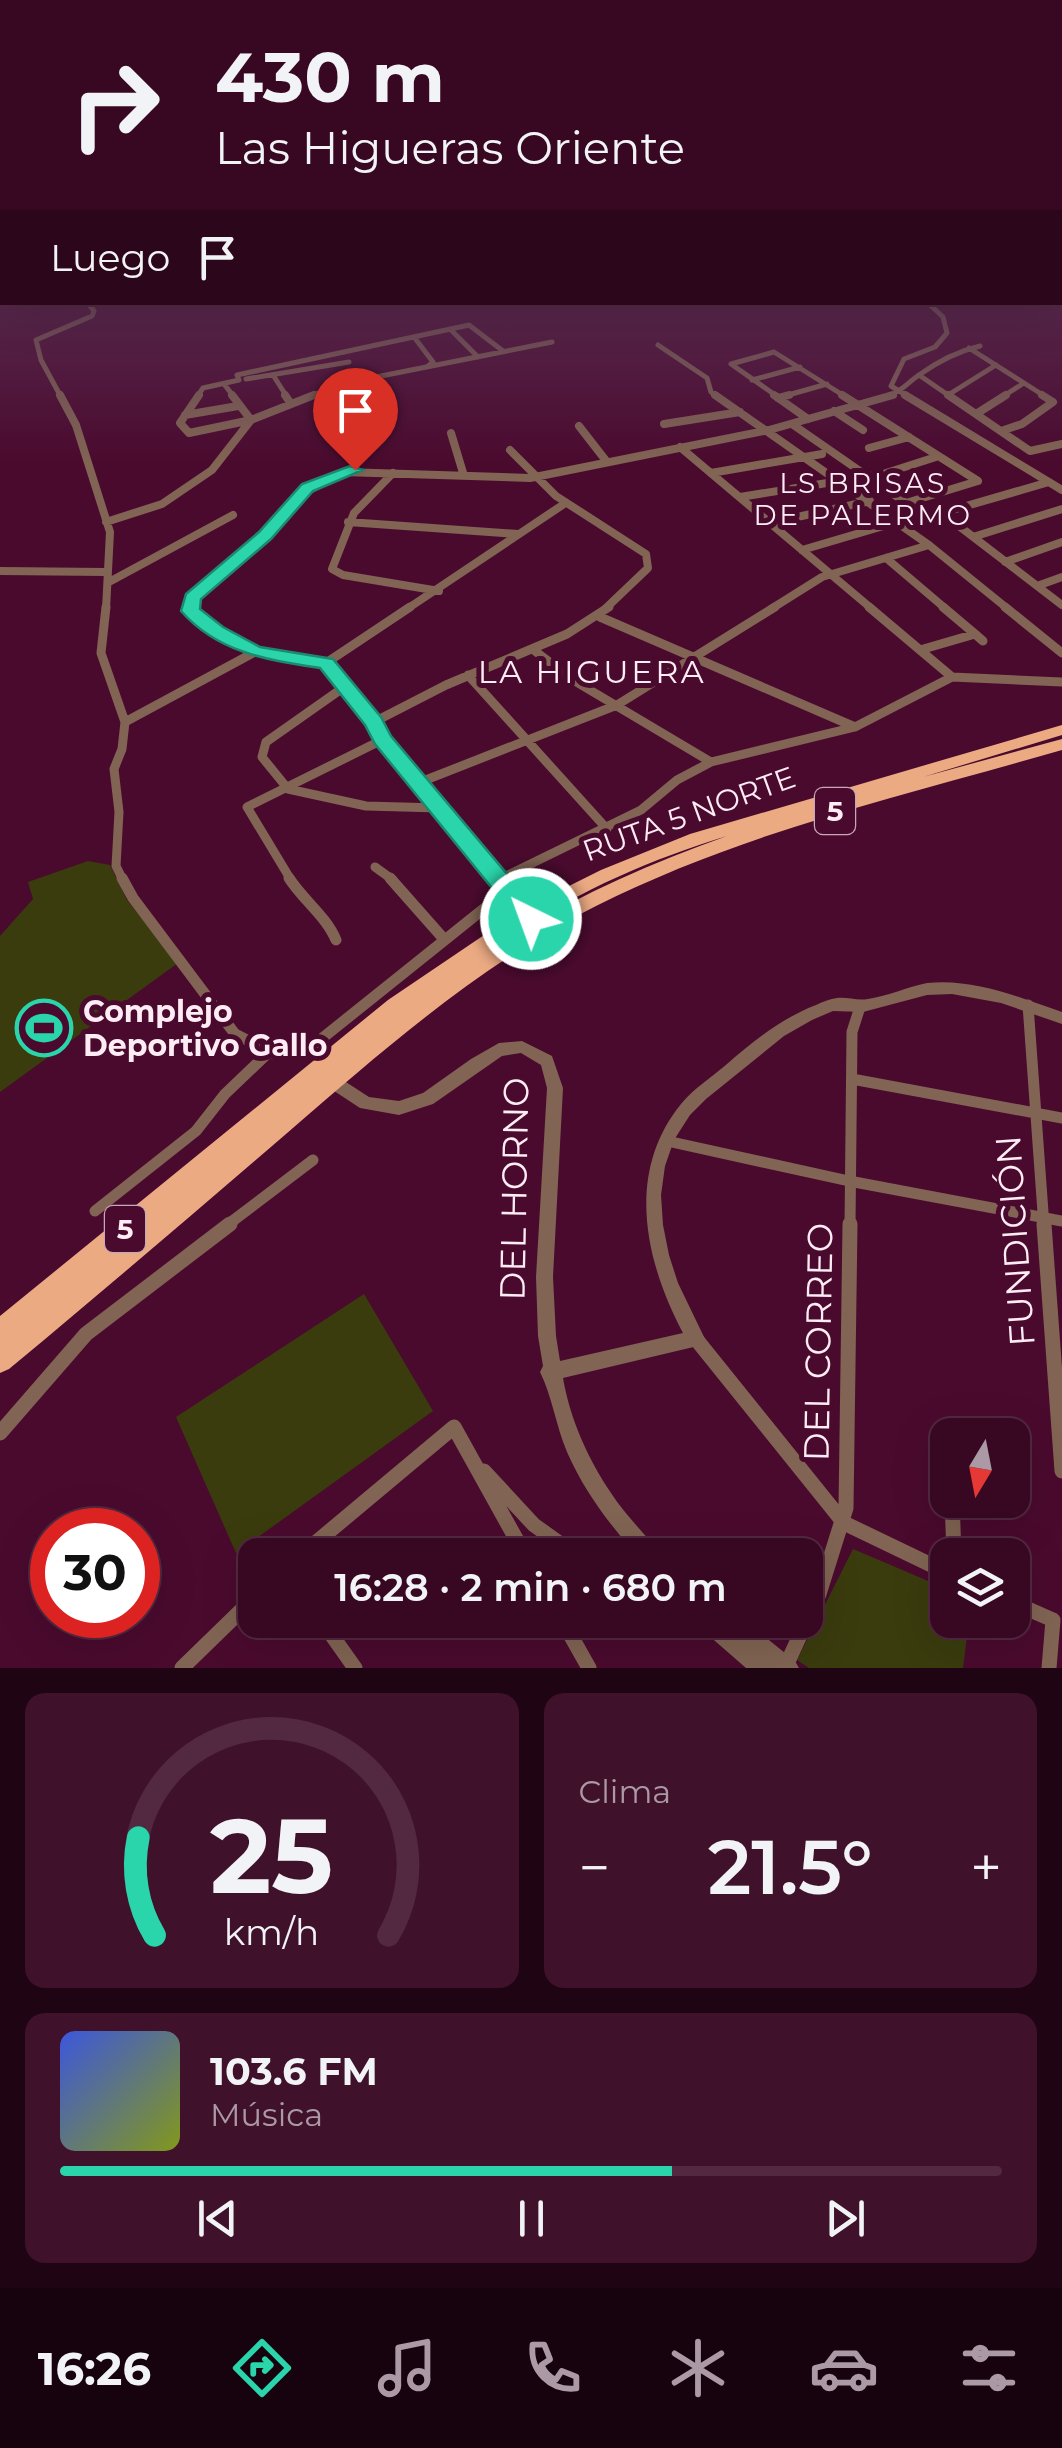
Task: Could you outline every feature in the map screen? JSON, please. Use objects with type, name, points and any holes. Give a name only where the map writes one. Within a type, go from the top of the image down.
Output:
[{"type":"highway","name":"RUTA 5 NORTE","points":[[0,1332],[324,1075],[533,922],[607,876],[696,838],[1062,730]]},
{"type":"highway","name":"RUTA 5 NORTE","points":[[533,922],[713,849],[1062,744]]},
{"type":"highway","name":"RUTA 5 NORTE","points":[[0,1360],[324,1075]]},
{"type":"street","points":[[91,308],[92,316],[36,340],[41,360],[77,432],[110,532],[101,653],[125,722],[114,769],[120,812],[116,866],[134,898],[227,1026],[245,1042],[268,1052],[296,1053],[315,1044],[506,891]]},
{"type":"street","points":[[933,308],[943,317],[948,330],[934,347],[904,359],[891,385],[1062,490]]},
{"type":"street","points":[[239,380],[237,376],[324,355],[474,326],[503,352]]},
{"type":"street","points":[[450,329],[478,357]]},
{"type":"street","points":[[414,337],[433,362],[427,366]]},
{"type":"street","points":[[349,362],[203,388],[180,423],[188,433],[251,420],[340,388],[427,366],[552,342]]},
{"type":"street","points":[[658,345],[707,378],[711,392],[809,457],[929,545],[1062,653]]},
{"type":"street","points":[[533,922],[382,740],[374,722],[326,663],[255,652],[195,616],[190,608],[192,598],[265,536],[311,485],[351,470],[530,478],[792,424],[899,392],[919,375],[980,346]]},
{"type":"street","points":[[970,348],[1053,402],[1022,424],[1000,431]]},
{"type":"street","points":[[792,424],[906,503],[978,481],[774,352],[731,364],[808,419]]},
{"type":"street","points":[[324,355],[340,388]]},
{"type":"street","points":[[948,395],[996,365]]},
{"type":"street","points":[[752,380],[800,367]]},
{"type":"street","points":[[273,374],[291,404]]},
{"type":"street","points":[[919,375],[1030,451],[1062,444]]},
{"type":"street","points":[[224,384],[251,420]]},
{"type":"street","points":[[778,398],[826,384]]},
{"type":"street","points":[[976,414],[1024,384]]},
{"type":"street","points":[[185,415],[238,406]]},
{"type":"street","points":[[834,411],[863,430]]},
{"type":"street","points":[[664,424],[741,412]]},
{"type":"street","points":[[106,522],[162,504],[206,476],[251,420]]},
{"type":"street","points":[[579,426],[607,462]]},
{"type":"street","points":[[451,433],[464,476]]},
{"type":"street","points":[[869,448],[909,437]]},
{"type":"street","points":[[680,447],[952,677]]},
{"type":"street","points":[[374,722],[468,675],[535,651],[600,616],[646,571],[648,560],[530,478],[510,450]]},
{"type":"street","points":[[711,473],[822,454]]},
{"type":"street","points":[[740,497],[838,478],[883,474],[939,456]]},
{"type":"street","points":[[394,472],[348,522],[332,564],[336,573],[440,591]]},
{"type":"street","points":[[1049,482],[942,513],[1062,605]]},
{"type":"street","points":[[770,523],[870,502]]},
{"type":"street","points":[[326,663],[440,591],[564,504]]},
{"type":"street","points":[[972,537],[1062,509]]},
{"type":"street","points":[[0,570],[124,579],[174,545],[208,532],[233,515]]},
{"type":"street","points":[[348,522],[518,534]]},
{"type":"street","points":[[802,550],[897,522]]},
{"type":"street","points":[[1005,562],[1062,542]]},
{"type":"street","points":[[418,783],[617,705],[832,574],[929,545]]},
{"type":"street","points":[[886,558],[979,638],[920,650]]},
{"type":"street","points":[[1037,586],[1062,577]]},
{"type":"street","points":[[600,616],[855,726]]},
{"type":"street","points":[[535,651],[573,680],[710,762]]},
{"type":"street","points":[[125,722],[255,652]]},
{"type":"street","points":[[468,675],[607,829]]},
{"type":"street","points":[[496,881],[607,829],[710,762],[855,726],[906,704],[952,677],[1062,682]]},
{"type":"street","points":[[347,686],[263,744],[262,756],[288,788],[366,806],[438,808]]},
{"type":"street","points":[[336,940],[330,926],[303,901],[247,806],[382,740]]},
{"type":"street","points":[[375,866],[391,878],[444,938]]},
{"type":"street","points":[[930,1564],[844,1523],[696,1339],[670,1290],[654,1230],[653,1192],[667,1141],[686,1109],[766,1040],[834,1004],[860,1007],[934,988],[1028,1006],[1060,1017]]},
{"type":"street","name":"FUNDICIÓN","points":[[1028,1006],[1062,1471]]},
{"type":"street","name":"DEL CORREO","points":[[786,1668],[819,1594],[844,1523],[853,1026],[860,1007]]},
{"type":"street","name":"DEL HORNO","points":[[324,1075],[360,1103],[390,1110],[426,1100],[501,1049],[530,1048],[548,1060],[554,1079],[545,1310],[549,1372],[559,1414],[581,1466],[612,1515],[633,1538]]},
{"type":"street","points":[[95,1210],[196,1131],[225,1094],[268,1052]]},
{"type":"street","points":[[852,1078],[1062,1118]]},
{"type":"street","points":[[667,1141],[1062,1221]]},
{"type":"street","points":[[0,1433],[86,1334],[313,1160]]},
{"type":"street","points":[[549,1372],[696,1339]]},
{"type":"street","points":[[320,1538],[454,1427],[516,1538]]},
{"type":"street","points":[[467,1451],[534,1525],[552,1538]]},
{"type":"street","points":[[1030,1607],[1057,1614],[1049,1668]]},
{"type":"street","points":[[182,1668],[238,1614]]},
{"type":"street","points":[[334,1638],[356,1668]]},
{"type":"street","points":[[572,1638],[589,1668]]},
{"type":"street","points":[[727,1638],[762,1668]]},
{"type":"street","points":[[749,1638],[786,1668]]},
{"type":"shaded area","name":"Complejo Deportivo Gallo","points":[[88,861],[110,865],[127,900],[178,963],[0,1092],[0,936],[33,899],[28,882]]},
{"type":"shaded area","points":[[364,1294],[433,1411],[257,1538],[238,1538],[236,1553],[176,1417]]},
{"type":"shaded area","points":[[853,1549],[930,1582],[930,1638],[967,1638],[963,1668],[809,1668],[797,1660],[808,1638],[823,1638],[823,1608]]},
{"type":"place","name":"Complejo Deportivo Gallo","points":[[44,1028]]},
{"type":"district","name":"LS BRISAS DE PALERMO","points":[[863,499]]},
{"type":"district","name":"LA HIGUERA","points":[[592,671]]},
{"type":"route","points":[[355,470],[308,487],[265,536],[234,558],[192,598],[191,611],[217,632],[255,652],[326,663],[374,722],[382,740],[531,919]]}]
